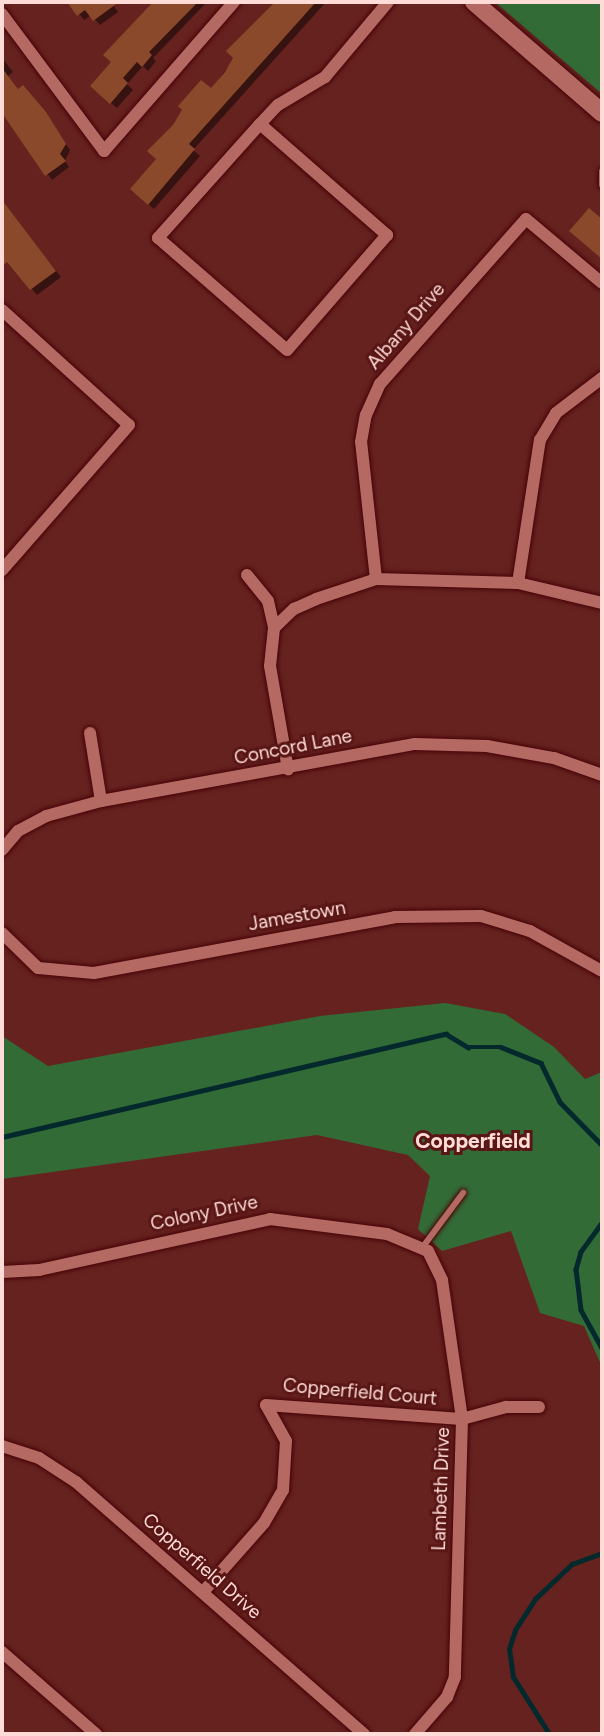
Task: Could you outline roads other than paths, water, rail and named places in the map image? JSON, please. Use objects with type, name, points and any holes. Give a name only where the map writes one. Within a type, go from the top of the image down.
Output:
[{"type":"main road","points":[[474,2],[602,113]]},
{"type":"street","points":[[2,14],[104,150],[234,2]]},
{"type":"street","points":[[260,124],[387,234],[287,350],[159,238],[260,124],[278,105],[325,77],[388,2]]},
{"type":"street","name":"Albany Drive","points":[[376,579],[361,442],[366,415],[380,384],[526,219],[602,283]]},
{"type":"street","points":[[2,570],[129,425],[4,318]]},
{"type":"street","points":[[518,583],[540,440],[555,412],[602,378]]},
{"type":"street","points":[[247,575],[268,601],[274,628],[270,666],[288,769]]},
{"type":"street","points":[[274,628],[294,609],[376,579],[518,583],[602,603]]},
{"type":"street","points":[[90,733],[101,801]]},
{"type":"street","name":"Concord Lane","points":[[2,850],[18,831],[46,816],[101,801],[415,744],[454,744],[554,758],[602,775]]},
{"type":"street","name":"Jamestown","points":[[2,933],[38,968],[94,973],[395,917],[481,916],[550,940],[602,971]]},
{"type":"street","name":"Colony Drive","points":[[2,1272],[39,1270],[270,1219],[387,1234],[418,1245]]},
{"type":"street","name":"Lambeth Drive","points":[[415,1734],[447,1697],[455,1678],[462,1419],[442,1280],[434,1261],[418,1245]]},
{"type":"street","name":"Copperfield Court","points":[[203,1592],[264,1523],[283,1490],[286,1441],[266,1405],[462,1419]]},
{"type":"street","points":[[462,1419],[506,1407],[540,1407]]},
{"type":"street","name":"Copperfield Drive","points":[[2,1446],[39,1458],[76,1482],[364,1734]]},
{"type":"street","points":[[2,1652],[96,1734]]},
{"type":"lane","points":[[602,171],[602,185]]},
{"type":"lane","points":[[418,1245],[463,1193]]},
{"type":"waterway","points":[[2,1137],[446,1034],[468,1047],[501,1047],[541,1063],[560,1102],[602,1145]]},
{"type":"waterway","points":[[602,1223],[581,1252],[576,1269],[581,1310],[602,1348]]},
{"type":"waterway","points":[[549,1734],[513,1677],[509,1649],[515,1630],[535,1599],[572,1564],[602,1553]]},
{"type":"district","name":"Copperfield","points":[[473,1141]]}]
